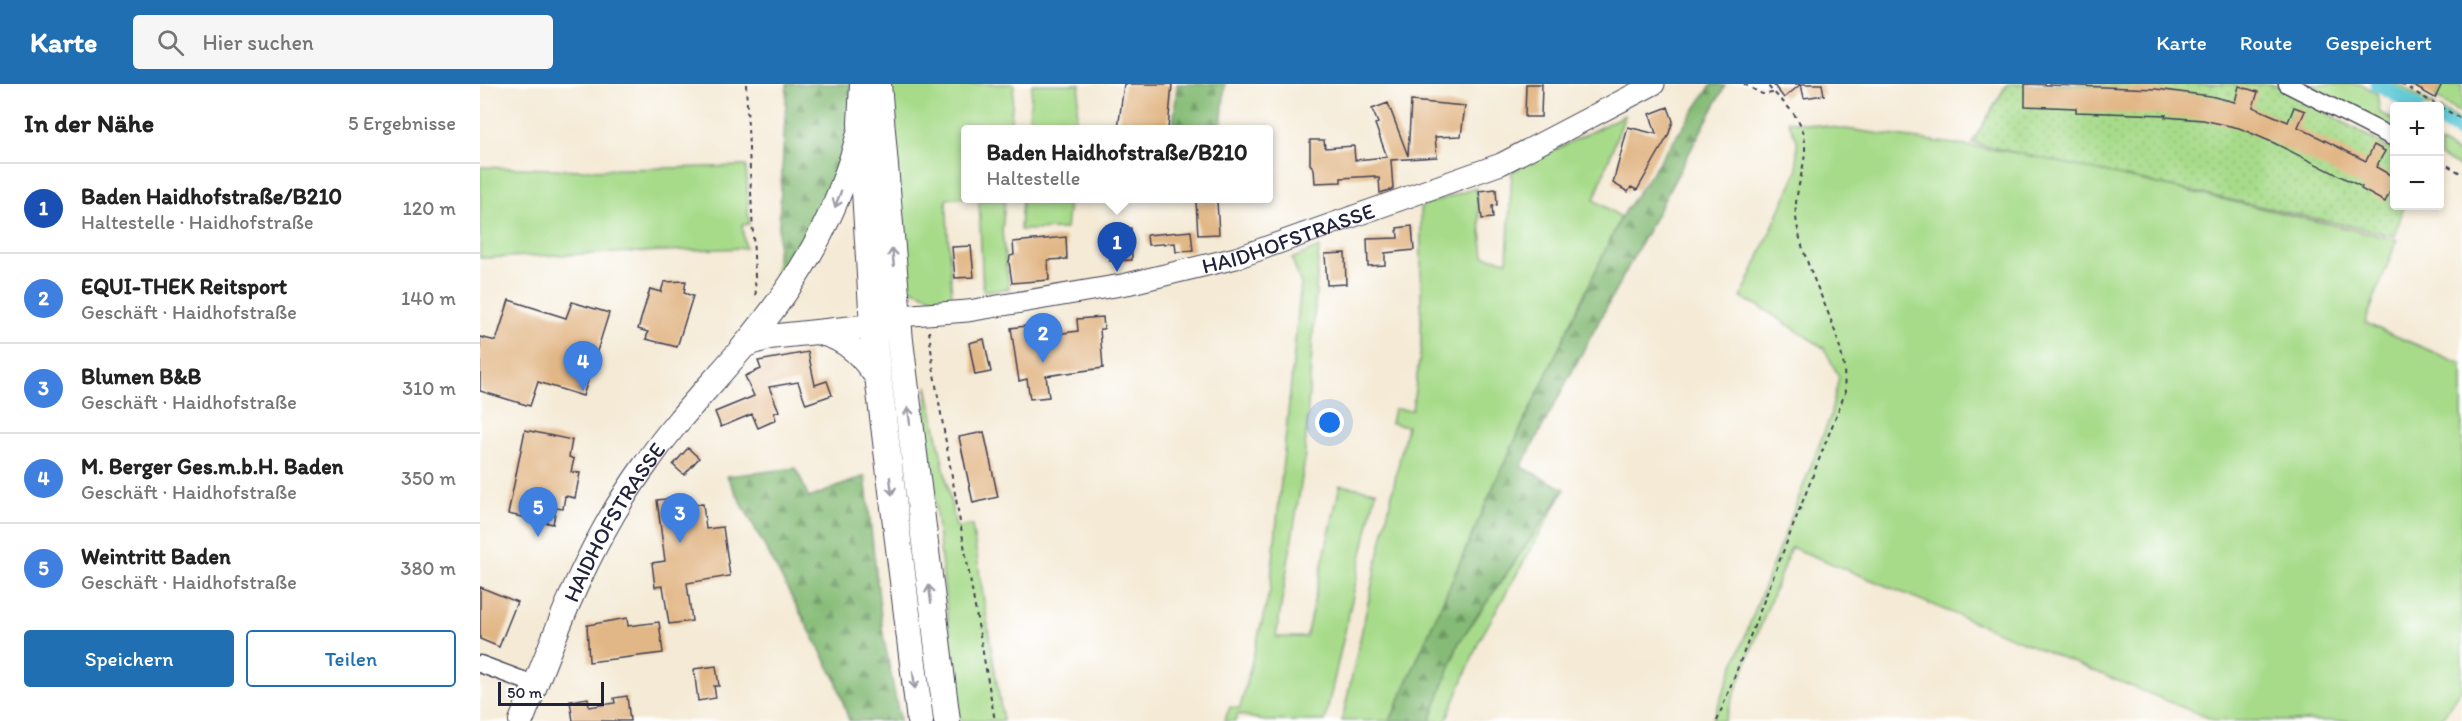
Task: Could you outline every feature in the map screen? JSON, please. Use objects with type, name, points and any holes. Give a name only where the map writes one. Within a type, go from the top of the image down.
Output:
[{"type":"main road","points":[[863,84],[861,123],[873,318],[920,721]]},
{"type":"main road","points":[[878,84],[899,328],[947,721]]},
{"type":"main road","name":"HAIDHOFSTRASSE","points":[[521,721],[571,597],[603,530],[656,450],[745,345],[800,272],[818,243],[846,178],[861,123]]},
{"type":"main road","name":"HAIDHOFSTRASSE","points":[[760,326],[790,318],[873,318],[899,328]]},
{"type":"main road","name":"HAIDHOFSTRASSE","points":[[745,345],[769,337],[812,331],[873,318]]},
{"type":"main road","name":"HAIDHOFSTRASSE","points":[[812,331],[828,335],[854,349],[864,358],[879,380]]},
{"type":"street","name":"HAIDHOFSTRASSE","points":[[899,328],[968,311],[1127,284],[1236,258],[1501,164],[1654,84]]},
{"type":"street","points":[[2287,84],[2390,136]]},
{"type":"street","points":[[480,664],[536,685]]},
{"type":"path","points":[[746,84],[756,309],[760,326]]},
{"type":"path","points":[[1744,84],[1762,94],[1774,93]]},
{"type":"path","points":[[1717,721],[1845,393],[1842,358],[1833,327],[1802,251],[1796,215],[1804,154],[1803,130],[1789,108],[1766,84]]},
{"type":"path","points":[[2401,84],[2431,102]]},
{"type":"path","points":[[2444,110],[2462,120]]},
{"type":"path","points":[[2444,164],[2462,174]]},
{"type":"path","points":[[899,328],[909,340],[929,328],[934,374],[995,721]]},
{"type":"green space","points":[[787,84],[852,84],[850,127],[842,170],[804,257],[776,275]]},
{"type":"green space","points":[[890,84],[1014,84],[1010,125],[961,125],[961,197],[946,199],[952,298],[934,298],[906,287]]},
{"type":"green space","points":[[1032,84],[1080,84],[1075,125],[1028,125]]},
{"type":"green space","points":[[1177,84],[1225,84],[1221,125],[1173,125]]},
{"type":"green space","points":[[1712,84],[1725,86],[1521,467],[1565,489],[1459,642],[1430,721],[1390,721],[1495,483],[1621,217]]},
{"type":"green space","points":[[2007,84],[2269,84],[2281,87],[2390,149],[2390,210],[2403,210],[2395,236],[1972,143]]},
{"type":"green space","points":[[2306,84],[2362,84],[2377,94],[2380,113],[2390,118],[2390,129]]},
{"type":"green space","points":[[2381,84],[2398,84],[2428,102],[2414,102]]},
{"type":"green space","points":[[2442,84],[2462,85],[2462,114],[2444,102],[2435,98]]},
{"type":"green space","points":[[2444,111],[2462,122],[2462,127],[2444,118]]},
{"type":"green space","points":[[1625,115],[1594,200],[1621,217],[1495,483],[1390,721],[1342,721],[1407,426],[1391,423],[1394,409],[1412,410],[1421,348],[1421,206],[1476,188],[1484,256],[1507,261],[1512,171]]},
{"type":"green space","points":[[1788,121],[2033,155],[2397,240],[2365,323],[2462,364],[2462,687],[2440,721],[2216,721],[1791,547],[1724,721],[1712,721],[1830,417],[1839,377],[1824,348],[1759,306],[1741,298],[1797,171],[1797,140]]},
{"type":"green space","points":[[2444,145],[2458,153],[2462,151],[2462,168],[2444,158]]},
{"type":"green space","points":[[746,166],[749,224],[742,225],[745,248],[480,258],[480,167],[585,170]]},
{"type":"green space","points":[[979,203],[1005,203],[1002,232],[1009,289],[983,291]]},
{"type":"green space","points":[[1022,203],[1069,203],[1066,229],[1020,230]]},
{"type":"green space","points":[[1319,247],[1304,465],[1276,637],[1306,637],[1340,485],[1376,491],[1325,721],[1264,721],[1238,714],[1235,721],[1224,721],[1230,707],[1240,708],[1270,590],[1301,284],[1292,259]]},
{"type":"green space","points":[[927,386],[956,527],[972,525],[1003,721],[959,721],[926,421]]},
{"type":"green space","points":[[796,468],[809,498],[865,476],[883,634],[900,721],[849,721],[836,680],[727,476]]},
{"type":"green space","points":[[1565,489],[1479,641],[1446,721],[1430,721],[1459,642]]},
{"type":"building","points":[[1124,84],[1172,84],[1168,125],[1119,125]]},
{"type":"building","points":[[1526,84],[1542,84],[1541,117],[1525,117]]},
{"type":"building","points":[[1773,84],[1801,84],[1784,98]]},
{"type":"building","points":[[1801,84],[1822,84],[1824,95],[1804,98]]},
{"type":"building","points":[[2025,84],[2156,89],[2210,96],[2235,102],[2239,86],[2258,92],[2253,107],[2288,122],[2294,107],[2305,111],[2298,127],[2366,161],[2374,145],[2385,151],[2376,167],[2390,175],[2390,191],[2385,202],[2361,189],[2362,187],[2239,128],[2203,120],[2165,117],[2166,115],[2076,112],[2076,108],[2025,106]]},
{"type":"building","points":[[2410,84],[2442,84],[2435,98]]},
{"type":"building","points":[[1411,101],[1465,106],[1461,136],[1435,137],[1437,157],[1391,160],[1393,189],[1380,193],[1379,178],[1375,176],[1341,178],[1341,182],[1315,183],[1314,169],[1310,164],[1310,140],[1324,140],[1325,148],[1354,146],[1355,160],[1387,157],[1372,109],[1388,103],[1408,156]]},
{"type":"building","points":[[1668,107],[1673,121],[1668,136],[1637,190],[1631,187],[1628,192],[1613,183],[1628,127],[1656,134],[1650,114]]},
{"type":"building","points":[[1496,189],[1497,205],[1492,206],[1493,218],[1482,219],[1479,191]]},
{"type":"building","points":[[1196,203],[1217,203],[1219,234],[1198,235]]},
{"type":"building","points":[[1412,226],[1414,250],[1385,253],[1385,265],[1368,266],[1367,239],[1398,238],[1397,228]]},
{"type":"building","points":[[1131,228],[1132,260],[1110,261],[1109,229]]},
{"type":"building","points":[[1191,231],[1193,251],[1176,252],[1175,243],[1148,245],[1147,235]]},
{"type":"building","points":[[1066,237],[1067,259],[1048,260],[1049,280],[1012,283],[1009,262],[1010,256],[1014,255],[1013,242]]},
{"type":"building","points":[[971,246],[974,277],[955,278],[952,247]]},
{"type":"building","points":[[1345,253],[1346,284],[1327,285],[1325,254]]},
{"type":"building","points":[[686,281],[684,293],[693,296],[677,347],[646,339],[648,332],[638,329],[650,289],[661,292],[664,282]]},
{"type":"building","points":[[509,300],[566,318],[572,302],[609,313],[583,396],[538,382],[530,406],[480,391],[480,337],[496,341]]},
{"type":"building","points":[[1103,317],[1104,329],[1100,329],[1103,368],[1046,376],[1049,397],[1030,399],[1027,379],[1019,381],[1011,328],[1040,324],[1041,336],[1078,331],[1077,319]]},
{"type":"building","points":[[984,339],[991,372],[975,375],[969,343]]},
{"type":"building","points":[[808,352],[815,385],[827,381],[832,395],[806,404],[798,382],[769,387],[779,411],[774,413],[776,420],[758,428],[752,414],[721,427],[715,412],[754,396],[745,376],[761,369],[758,361]]},
{"type":"building","points":[[525,430],[572,440],[569,457],[574,459],[571,472],[580,473],[575,498],[565,496],[563,509],[556,508],[553,524],[508,514]]},
{"type":"building","points":[[984,432],[998,497],[973,503],[959,437]]},
{"type":"building","points":[[688,448],[699,458],[684,475],[673,465]]},
{"type":"building","points":[[676,498],[677,505],[703,504],[706,529],[723,527],[730,576],[687,583],[692,621],[669,624],[663,586],[655,587],[652,563],[665,561],[657,500]]},
{"type":"building","points":[[480,587],[517,602],[499,647],[480,639]]},
{"type":"building","points":[[627,618],[628,626],[659,622],[663,653],[589,662],[587,625]]},
{"type":"building","points":[[716,666],[719,686],[714,686],[716,698],[698,701],[694,669]]},
{"type":"building","points":[[627,696],[630,721],[573,721],[570,701],[588,698],[589,707],[615,703],[614,698]]},
{"type":"waterway","points":[[2377,84],[2409,102]]},
{"type":"waterway","points":[[2444,122],[2462,133]]},
{"type":"place","name":"Baden Haidhofstraße/B210","points":[[1117,272]]},
{"type":"place","name":"EQUI-THEK Reitsport","points":[[1043,363]]},
{"type":"place","name":"M. Berger Ges.m.b.H. Baden","points":[[583,391]]},
{"type":"place","name":"Weintritt Baden","points":[[538,537]]},
{"type":"place","name":"Blumen B&B","points":[[680,543]]}]
